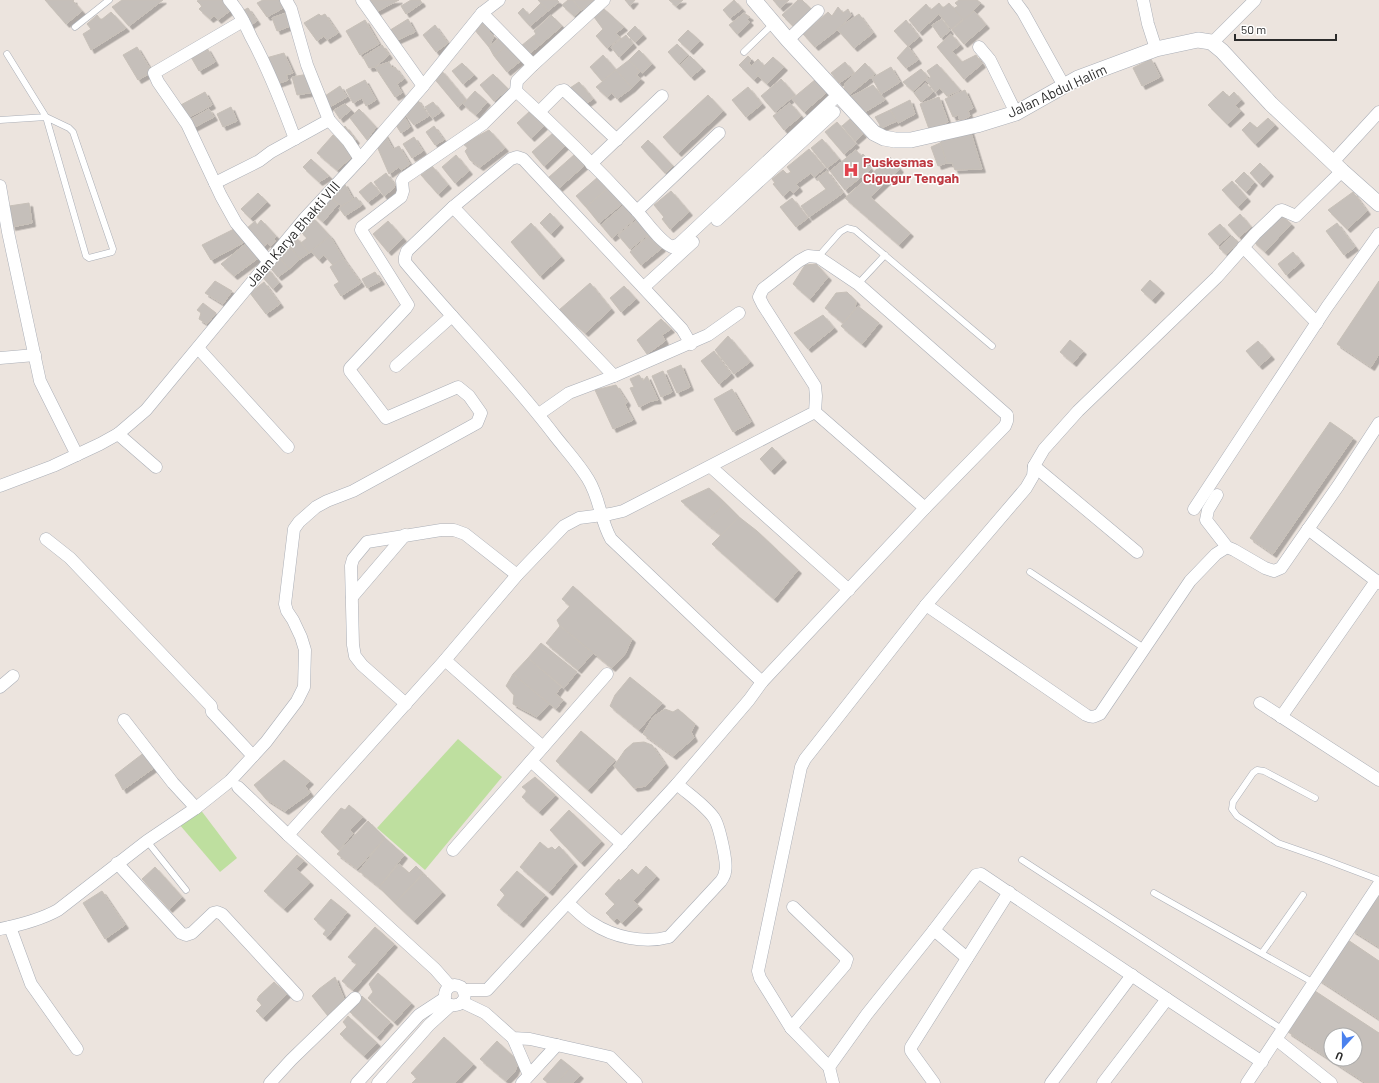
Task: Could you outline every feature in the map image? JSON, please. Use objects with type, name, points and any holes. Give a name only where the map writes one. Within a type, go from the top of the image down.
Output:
[{"type":"street","points":[[229,0],[243,21],[266,65],[295,139]]},
{"type":"street","points":[[286,0],[291,9],[307,65],[329,120],[348,141],[360,159]]},
{"type":"street","points":[[362,0],[423,86]]},
{"type":"street","name":"Jalan Karya Bhakti VIII","points":[[0,486],[53,466],[118,434],[146,410],[268,261],[305,218],[360,159],[423,86],[482,13],[498,0]]},
{"type":"street","points":[[77,1049],[31,984],[5,928],[48,916],[58,910],[117,863],[196,808],[230,781],[266,742],[297,701],[304,687],[305,650],[301,637],[287,612],[285,604],[294,529],[299,522],[321,504],[353,491],[468,428],[480,418],[481,413],[478,408],[469,396],[458,387],[386,418],[350,371],[350,368],[408,305],[361,230],[362,227],[401,197],[403,191],[402,181],[404,178],[483,124],[516,91],[517,81],[604,0]]},
{"type":"street","name":"Jalan Abdul Halim","points":[[754,0],[773,24],[874,133],[884,138],[895,140],[911,140],[978,125],[1016,112],[1078,78],[1156,49],[1198,40],[1210,42]]},
{"type":"street","points":[[1014,0],[1023,12],[1064,86]]},
{"type":"street","points":[[1143,0],[1147,20],[1156,49]]},
{"type":"street","points":[[1254,0],[1215,40],[1210,42],[1222,51],[1271,104],[1379,204]]},
{"type":"street","points":[[788,40],[818,11]]},
{"type":"street","points":[[482,13],[533,65]]},
{"type":"street","points":[[243,21],[154,73],[158,82],[187,124],[215,184],[236,223],[268,261]]},
{"type":"street","points":[[979,47],[990,60],[1016,112]]},
{"type":"street","points":[[539,112],[560,91],[564,90],[617,140]]},
{"type":"street","points":[[516,91],[591,164],[637,211],[664,242],[672,247],[676,246],[838,95]]},
{"type":"street","points":[[591,164],[662,96]]},
{"type":"street","points":[[644,288],[834,112]]},
{"type":"street","points":[[832,1083],[829,1067],[791,1028],[760,978],[758,971],[801,768],[805,759],[926,605],[1026,488],[1033,476],[1034,466],[1044,449],[1078,411],[1217,277],[1255,234],[1282,210],[1296,216],[1298,214],[1338,167],[1379,112]]},
{"type":"street","points":[[215,184],[259,161],[271,152],[329,120]]},
{"type":"street","points":[[637,211],[720,133]]},
{"type":"street","points":[[691,344],[682,329],[644,288],[523,159],[517,157],[511,159],[453,207],[407,251],[405,257],[406,262],[452,316],[539,414],[588,479],[598,498],[605,528],[611,539],[762,682]]},
{"type":"street","points":[[0,186],[4,233],[35,355],[40,381],[77,455]]},
{"type":"street","points":[[453,207],[614,376]]},
{"type":"street","points":[[1194,509],[1317,323],[1379,234]]},
{"type":"street","points":[[1243,247],[1317,323]]},
{"type":"street","points":[[485,1013],[482,1004],[483,997],[487,990],[677,784],[749,700],[762,682],[925,508],[1005,426],[1007,420],[1007,415],[858,284],[818,257],[808,256],[799,261],[763,289],[759,296],[763,306],[815,386],[815,412]]},
{"type":"street","points":[[539,414],[569,393],[691,344],[708,335],[739,313]]},
{"type":"street","points":[[396,366],[452,316]]},
{"type":"street","points":[[198,348],[288,447]]},
{"type":"street","points":[[0,358],[35,355]]},
{"type":"street","points":[[288,835],[445,660],[517,575],[564,526],[579,518],[623,511],[711,467],[815,412]]},
{"type":"street","points":[[815,412],[925,508]]},
{"type":"street","points":[[1217,496],[1208,510],[1206,520],[1227,547],[1265,568],[1274,571],[1281,568],[1338,486],[1379,423]]},
{"type":"street","points":[[118,434],[156,467]]},
{"type":"street","points":[[1034,466],[1137,552]]},
{"type":"street","points":[[711,467],[849,590]]},
{"type":"street","points":[[1281,717],[1377,582],[1308,529]]},
{"type":"street","points":[[406,704],[362,665],[355,656],[353,645],[351,566],[353,559],[367,542],[441,530],[454,530],[464,534],[517,575]]},
{"type":"street","points":[[352,597],[405,535]]},
{"type":"street","points":[[46,539],[70,558],[138,631],[175,668],[211,706],[212,712],[253,756]]},
{"type":"street","points":[[926,605],[1091,717],[1100,714],[1190,581],[1216,554],[1227,547]]},
{"type":"street","points":[[445,660],[544,747]]},
{"type":"street","points":[[453,850],[607,674]]},
{"type":"street","points":[[0,687],[13,676]]},
{"type":"street","points":[[1260,703],[1379,780]]},
{"type":"street","points":[[124,720],[173,783],[196,808]]},
{"type":"street","points":[[531,761],[622,844]]},
{"type":"street","points":[[568,903],[591,923],[614,934],[638,939],[659,940],[669,937],[721,881],[726,872],[718,826],[714,818],[677,784]]},
{"type":"street","points":[[238,787],[288,835],[435,969],[450,986]]},
{"type":"street","points":[[117,863],[181,933],[186,935],[192,933],[213,913],[217,912],[222,914],[297,994]]},
{"type":"street","points":[[829,1067],[868,1014],[978,874],[1009,892],[1262,1062]]},
{"type":"street","points":[[1247,1083],[1379,884]]},
{"type":"street","points":[[934,1083],[911,1051],[911,1047],[1009,892]]},
{"type":"street","points":[[791,1028],[845,965],[847,959],[793,907]]},
{"type":"street","points":[[934,930],[967,958]]},
{"type":"street","points":[[1051,1083],[1132,975]]},
{"type":"street","points":[[487,990],[464,990],[458,985],[450,986],[446,991],[453,1002],[485,1013],[513,1038],[526,1079]]},
{"type":"street","points":[[357,1083],[419,1015],[465,996],[464,990]]},
{"type":"street","points":[[270,1083],[291,1060],[355,998]]},
{"type":"street","points":[[1103,1083],[1167,999]]},
{"type":"street","points":[[378,1083],[429,1025],[453,1002]]},
{"type":"street","points":[[1280,1035],[1331,1083]]},
{"type":"street","points":[[513,1038],[530,1039],[610,1056],[636,1083]]},
{"type":"street","points":[[526,1079],[557,1045]]},
{"type":"lane","points":[[75,27],[109,0]]},
{"type":"lane","points":[[744,52],[773,24]]},
{"type":"lane","points":[[0,120],[46,117],[69,128],[73,132],[113,249],[112,252],[88,258],[86,256],[46,117],[7,54]]},
{"type":"lane","points":[[818,257],[840,232],[846,228],[855,230],[992,346]]},
{"type":"lane","points":[[858,284],[885,255]]},
{"type":"lane","points":[[1030,572],[1144,648]]},
{"type":"lane","points":[[1315,798],[1264,771],[1257,770],[1252,773],[1233,802],[1232,809],[1237,816],[1278,843],[1379,880]]},
{"type":"lane","points":[[147,841],[186,890]]},
{"type":"lane","points":[[1022,860],[1280,1035]]},
{"type":"lane","points":[[1154,893],[1314,983]]},
{"type":"lane","points":[[1262,953],[1303,895]]},
{"type":"green space","points":[[458,739],[502,777],[425,870],[377,828]]},
{"type":"green space","points":[[200,809],[237,858],[220,872],[179,824]]},
{"type":"building","points":[[45,0],[74,0],[73,1],[82,11],[66,24]]},
{"type":"building","points":[[122,0],[163,0],[129,26],[112,7]]},
{"type":"building","points":[[224,0],[231,10],[218,20],[214,16],[210,19],[199,9],[202,6],[197,1]]},
{"type":"building","points":[[263,0],[281,0],[285,7],[267,17],[257,3]]},
{"type":"building","points":[[371,0],[399,0],[374,13],[368,2]]},
{"type":"building","points":[[411,0],[420,0],[422,3],[406,14],[401,6]]},
{"type":"building","points":[[538,0],[557,0],[559,2],[548,11]]},
{"type":"building","points":[[568,0],[573,0],[581,10],[574,16],[562,5]]},
{"type":"building","points":[[573,0],[595,0],[596,2],[581,10]]},
{"type":"building","points":[[625,0],[635,0],[630,6]]},
{"type":"building","points":[[669,0],[683,0],[676,6]]},
{"type":"building","points":[[734,0],[742,9],[730,18],[723,10]]},
{"type":"building","points":[[773,0],[789,0],[780,8]]},
{"type":"building","points":[[798,0],[802,0],[811,9],[793,26],[782,15]]},
{"type":"building","points":[[959,0],[977,0],[981,3],[964,20],[953,9],[958,6],[955,3]]},
{"type":"building","points":[[541,3],[548,11],[530,26],[518,13],[523,8],[529,15]]},
{"type":"building","points":[[939,3],[943,8],[949,3],[963,19],[951,29],[939,14],[919,32],[909,20],[926,4],[931,10]]},
{"type":"building","points":[[838,7],[843,13],[848,9],[851,15],[841,27],[815,47],[803,34],[828,12],[832,16]]},
{"type":"building","points":[[248,8],[257,21],[249,26],[240,12]]},
{"type":"building","points":[[603,8],[624,27],[616,33],[620,38],[607,48],[596,36],[603,29],[594,17]]},
{"type":"building","points":[[974,11],[986,25],[964,44],[952,30]]},
{"type":"building","points":[[111,12],[126,28],[91,50],[83,34],[91,29],[87,24],[97,15],[101,20]]},
{"type":"building","points":[[289,12],[293,25],[277,31],[272,18]]},
{"type":"building","points":[[744,13],[750,17],[747,19],[750,22],[737,34],[729,25]]},
{"type":"building","points":[[319,14],[321,16],[325,14],[338,33],[327,40],[324,36],[317,41],[304,23]]},
{"type":"building","points":[[859,14],[873,33],[854,48],[837,29]]},
{"type":"building","points":[[551,15],[562,26],[540,45],[532,37],[536,34],[534,31]]},
{"type":"building","points":[[480,16],[493,28],[489,32],[494,36],[489,47],[474,29]]},
{"type":"building","points":[[408,19],[415,32],[393,42],[387,32]]},
{"type":"building","points":[[942,19],[950,31],[941,38],[932,25]]},
{"type":"building","points":[[365,20],[379,44],[360,55],[346,31]]},
{"type":"building","points":[[906,20],[919,37],[908,46],[894,31]]},
{"type":"building","points":[[435,25],[448,43],[436,52],[423,35]]},
{"type":"building","points":[[635,26],[643,35],[635,42],[627,34]]},
{"type":"building","points":[[688,30],[700,41],[690,51],[678,40]]},
{"type":"building","points":[[951,34],[960,45],[952,51],[962,62],[976,55],[982,64],[964,79],[937,47]]},
{"type":"building","points":[[626,35],[633,44],[619,57],[611,47]]},
{"type":"building","points":[[501,36],[509,44],[494,56],[489,47]]},
{"type":"building","points":[[532,37],[540,45],[529,54],[521,46]]},
{"type":"building","points":[[509,44],[523,59],[507,72],[494,56]]},
{"type":"building","points":[[677,44],[688,55],[679,64],[668,52]]},
{"type":"building","points":[[382,45],[389,55],[375,67],[369,68],[363,57]]},
{"type":"building","points":[[908,46],[918,60],[906,68],[897,58]]},
{"type":"building","points":[[137,47],[152,72],[138,80],[123,55]]},
{"type":"building","points":[[207,48],[215,62],[199,71],[191,57]]},
{"type":"building","points":[[639,50],[652,64],[642,73],[629,60]]},
{"type":"building","points":[[284,53],[293,73],[286,75],[288,80],[277,84],[266,58]]},
{"type":"building","points":[[603,55],[616,70],[602,81],[590,67]]},
{"type":"building","points":[[690,56],[702,68],[691,77],[680,65]]},
{"type":"building","points":[[748,56],[751,59],[749,63],[751,66],[758,59],[764,66],[756,74],[758,76],[754,80],[739,65]]},
{"type":"building","points":[[773,57],[784,67],[767,84],[756,74]]},
{"type":"building","points":[[1151,59],[1160,77],[1142,86],[1133,68]]},
{"type":"building","points":[[629,60],[640,72],[636,75],[641,79],[632,88],[616,70]]},
{"type":"building","points":[[389,62],[392,68],[395,67],[404,79],[397,84],[402,93],[395,97],[375,67]]},
{"type":"building","points":[[845,62],[854,73],[839,83],[831,73]]},
{"type":"building","points":[[462,63],[474,75],[463,84],[452,71]]},
{"type":"building","points":[[865,63],[875,74],[849,95],[844,94],[845,83]]},
{"type":"building","points":[[937,64],[960,90],[947,96],[940,88],[935,92],[926,80],[931,77],[927,71]]},
{"type":"building","points":[[891,67],[900,82],[881,94],[872,78]]},
{"type":"building","points":[[921,69],[928,77],[913,91],[903,82]]},
{"type":"building","points":[[441,70],[466,100],[458,107],[433,77]]},
{"type":"building","points":[[616,70],[632,88],[617,99],[612,93],[607,97],[596,87]]},
{"type":"building","points":[[308,74],[314,92],[297,95],[292,77]]},
{"type":"building","points":[[493,74],[508,89],[494,101],[480,85]]},
{"type":"building","points":[[781,79],[795,95],[775,112],[761,96]]},
{"type":"building","points":[[816,79],[827,92],[804,112],[792,99]]},
{"type":"building","points":[[365,80],[376,100],[366,106],[362,98],[353,103],[346,90]]},
{"type":"building","points":[[579,82],[593,99],[584,105],[570,88]]},
{"type":"building","points":[[926,83],[933,92],[921,102],[914,93]]},
{"type":"building","points":[[873,85],[885,100],[865,112],[858,103],[853,105],[848,98]]},
{"type":"building","points":[[340,86],[347,97],[328,108],[322,98]]},
{"type":"building","points":[[748,87],[762,104],[746,117],[732,100]]},
{"type":"building","points":[[965,90],[973,108],[968,111],[970,116],[960,121],[958,115],[953,117],[945,99]]},
{"type":"building","points":[[475,91],[487,102],[476,115],[463,104]]},
{"type":"building","points":[[1223,91],[1229,97],[1234,92],[1241,100],[1235,105],[1241,111],[1227,124],[1208,105]]},
{"type":"building","points":[[205,92],[212,105],[186,119],[177,107]]},
{"type":"building","points":[[708,95],[723,111],[678,153],[663,137]]},
{"type":"building","points":[[939,97],[948,122],[929,129],[920,104]]},
{"type":"building","points":[[417,99],[429,116],[414,125],[404,113]]},
{"type":"building","points":[[910,100],[915,114],[898,123],[890,110]]},
{"type":"building","points":[[433,102],[441,112],[432,118],[425,107]]},
{"type":"building","points":[[790,103],[801,116],[784,130],[773,116]]},
{"type":"building","points":[[345,104],[351,110],[340,119],[334,110]]},
{"type":"building","points":[[231,107],[237,121],[223,127],[217,114]]},
{"type":"building","points":[[209,109],[214,117],[191,129],[188,121]]},
{"type":"building","points":[[359,109],[376,127],[367,140],[350,118]]},
{"type":"building","points":[[890,110],[897,121],[879,129],[880,125],[875,117]]},
{"type":"building","points":[[530,111],[544,126],[531,138],[517,123]]},
{"type":"building","points":[[402,112],[410,127],[401,133],[394,122]]},
{"type":"building","points":[[1268,118],[1275,125],[1255,144],[1242,130],[1250,122],[1257,128]]},
{"type":"building","points":[[850,119],[863,134],[855,141],[842,126]]},
{"type":"building","points":[[837,122],[856,144],[844,154],[825,132]]},
{"type":"building","points":[[345,126],[356,140],[353,143],[342,130]]},
{"type":"building","points":[[434,126],[444,140],[435,145],[426,132]]},
{"type":"building","points":[[489,130],[505,148],[480,167],[470,160],[465,151],[468,148],[463,144]]},
{"type":"building","points":[[970,130],[982,169],[955,170],[952,163],[947,163],[940,143],[943,140]]},
{"type":"building","points":[[554,132],[566,145],[544,166],[532,152]]},
{"type":"building","points":[[384,133],[393,149],[399,146],[410,164],[401,170],[399,167],[389,174],[376,144]]},
{"type":"building","points":[[333,135],[353,156],[337,170],[317,153]]},
{"type":"building","points":[[414,137],[423,151],[412,158],[403,144]]},
{"type":"building","points":[[822,139],[839,159],[827,168],[811,148]]},
{"type":"building","points":[[648,140],[673,166],[665,173],[641,147]]},
{"type":"building","points":[[940,143],[947,163],[938,166],[931,147]]},
{"type":"building","points":[[809,149],[825,168],[814,177],[811,173],[796,184],[799,188],[793,193],[790,190],[783,196],[773,184],[775,183],[772,179],[783,170],[787,174],[791,172],[787,167]]},
{"type":"building","name":"Puskesmas Cigugur Tengah","points":[[856,150],[861,156],[863,154],[870,162],[867,164],[871,169],[845,190],[830,171]]},
{"type":"building","points":[[575,154],[585,165],[559,188],[549,177]]},
{"type":"building","points":[[456,155],[469,171],[455,183],[442,167]]},
{"type":"building","points":[[890,157],[900,169],[870,197],[910,233],[899,245],[845,198]]},
{"type":"building","points":[[311,159],[329,176],[319,182],[303,167]]},
{"type":"building","points":[[1260,163],[1270,173],[1260,184],[1250,173]]},
{"type":"building","points":[[432,166],[448,185],[438,194],[421,175]]},
{"type":"building","points":[[827,171],[843,193],[809,217],[801,206],[826,189],[817,178]]},
{"type":"building","points":[[1244,172],[1254,182],[1246,192],[1235,181]]},
{"type":"building","points":[[386,173],[395,185],[394,188],[384,196],[374,182]]},
{"type":"building","points":[[598,177],[608,188],[586,207],[576,196]]},
{"type":"building","points":[[1232,181],[1247,198],[1238,207],[1222,190]]},
{"type":"building","points":[[371,182],[380,193],[368,202],[359,192]]},
{"type":"building","points":[[344,183],[353,199],[342,206],[329,197]]},
{"type":"building","points":[[608,188],[622,204],[599,223],[586,207]]},
{"type":"building","points":[[671,191],[689,212],[670,229],[662,219],[664,217],[654,205]]},
{"type":"building","points":[[1353,192],[1367,211],[1347,229],[1328,210]]},
{"type":"building","points":[[258,193],[267,202],[250,218],[241,209]]},
{"type":"building","points":[[329,197],[338,204],[323,222],[314,214]]},
{"type":"building","points":[[356,197],[362,205],[345,216],[339,208]]},
{"type":"building","points":[[792,198],[808,218],[796,227],[780,207]]},
{"type":"building","points":[[29,203],[32,223],[12,227],[9,206]]},
{"type":"building","points":[[624,205],[635,219],[612,238],[601,225]]},
{"type":"building","points":[[550,213],[560,224],[551,234],[540,223]]},
{"type":"building","points":[[1279,213],[1291,224],[1265,252],[1253,241]]},
{"type":"building","points":[[1240,214],[1251,227],[1239,237],[1228,225]]},
{"type":"building","points":[[312,217],[330,236],[309,253],[301,243],[307,238],[300,231]]},
{"type":"building","points":[[638,219],[650,233],[630,249],[618,235]]},
{"type":"building","points":[[261,220],[276,236],[274,239],[276,241],[270,246],[267,243],[262,249],[245,230],[255,221],[257,225]]},
{"type":"building","points":[[388,221],[403,238],[388,252],[373,234]]},
{"type":"building","points":[[531,223],[561,257],[540,276],[511,242]]},
{"type":"building","points":[[1337,223],[1355,247],[1344,255],[1326,231]]},
{"type":"building","points":[[1220,224],[1230,235],[1218,245],[1208,234]]},
{"type":"building","points":[[236,228],[243,243],[211,260],[202,245]]},
{"type":"building","points":[[651,234],[662,248],[641,265],[630,252]]},
{"type":"building","points":[[330,236],[343,258],[333,265],[324,255],[319,260],[311,251]]},
{"type":"building","points":[[1232,236],[1239,243],[1226,254],[1219,248]]},
{"type":"building","points":[[296,237],[309,253],[300,259],[287,243]]},
{"type":"building","points":[[249,241],[261,256],[234,276],[221,264]]},
{"type":"building","points":[[290,247],[300,259],[289,269],[278,256]]},
{"type":"building","points":[[1293,252],[1301,262],[1286,275],[1278,264]]},
{"type":"building","points":[[278,256],[289,269],[278,277],[268,265]]},
{"type":"building","points":[[343,258],[361,283],[341,296],[334,285],[339,282],[330,267]]},
{"type":"building","points":[[816,264],[828,277],[810,299],[793,284],[805,265]]},
{"type":"building","points":[[267,268],[279,283],[273,289],[260,274]]},
{"type":"building","points":[[375,272],[381,281],[367,288],[362,279]]},
{"type":"building","points":[[1150,280],[1161,290],[1152,300],[1141,290]]},
{"type":"building","points":[[215,281],[232,291],[223,304],[205,293]]},
{"type":"building","points":[[1379,281],[1379,354],[1371,367],[1337,344]]},
{"type":"building","points":[[264,282],[280,304],[266,314],[250,293]]},
{"type":"building","points":[[590,283],[611,309],[585,333],[559,310]]},
{"type":"building","points":[[624,286],[636,299],[621,312],[610,298]]},
{"type":"building","points":[[847,292],[856,301],[855,309],[843,323],[825,308],[836,293]]},
{"type":"building","points":[[203,303],[216,313],[207,324],[199,319],[201,313],[197,310]]},
{"type":"building","points":[[858,306],[879,323],[862,344],[841,326]]},
{"type":"building","points":[[823,315],[834,328],[808,349],[794,333]]},
{"type":"building","points":[[661,319],[671,329],[662,335],[665,341],[647,354],[637,340]]},
{"type":"building","points":[[728,336],[750,362],[734,374],[715,350]]},
{"type":"building","points":[[1070,340],[1083,351],[1073,363],[1060,352]]},
{"type":"building","points":[[1258,341],[1271,356],[1259,366],[1246,351]]},
{"type":"building","points":[[714,351],[731,374],[719,384],[701,361]]},
{"type":"building","points":[[681,365],[690,387],[677,393],[667,371]]},
{"type":"building","points":[[663,371],[672,392],[661,397],[652,376]]},
{"type":"building","points":[[639,375],[643,381],[647,376],[658,400],[651,401],[639,407],[630,388],[634,387],[630,379]]},
{"type":"building","points":[[616,385],[627,402],[625,405],[633,420],[613,429],[595,390]]},
{"type":"building","points":[[732,389],[751,422],[733,432],[714,399]]},
{"type":"building","points":[[1330,422],[1353,438],[1273,554],[1250,538]]},
{"type":"building","points":[[772,447],[783,459],[771,471],[760,459]]},
{"type":"building","points":[[709,488],[725,503],[706,523],[681,501]]},
{"type":"building","points":[[725,503],[739,517],[721,535],[706,523]]},
{"type":"building","points":[[739,517],[757,531],[798,570],[774,599],[712,544]]},
{"type":"building","points":[[573,586],[632,639],[625,654],[612,668],[560,626],[557,620],[570,606],[562,599]]},
{"type":"building","points":[[560,626],[593,653],[578,670],[546,643]]},
{"type":"building","points":[[541,643],[577,672],[564,688],[528,658]]},
{"type":"building","points":[[528,658],[561,687],[556,694],[563,700],[556,709],[513,674]]},
{"type":"building","points":[[513,674],[549,704],[537,717],[513,704],[514,695],[506,686]]},
{"type":"building","points":[[630,677],[662,703],[639,730],[610,706],[615,695]]},
{"type":"building","points":[[665,709],[673,712],[678,709],[695,724],[691,732],[694,738],[673,756],[643,734],[653,717]]},
{"type":"building","points":[[581,731],[615,760],[588,790],[556,761]]},
{"type":"building","points":[[644,742],[652,745],[665,764],[646,786],[634,788],[614,766],[625,750],[633,743]]},
{"type":"building","points":[[145,752],[158,765],[123,790],[115,775]]},
{"type":"building","points":[[284,760],[310,781],[305,786],[310,793],[285,811],[266,799],[254,785]]},
{"type":"building","points":[[535,777],[555,795],[539,812],[522,797],[527,791],[522,787]]},
{"type":"building","points":[[349,805],[363,817],[350,830],[353,833],[339,850],[321,832],[341,808],[345,810]]},
{"type":"building","points":[[569,810],[601,841],[581,863],[550,830]]},
{"type":"building","points":[[368,821],[385,838],[357,869],[337,854]]},
{"type":"building","points":[[385,838],[404,855],[379,887],[359,871]]},
{"type":"building","points":[[540,842],[548,849],[552,847],[555,850],[559,846],[574,863],[549,892],[520,867]]},
{"type":"building","points":[[297,855],[304,861],[296,869],[310,882],[284,909],[264,891]]},
{"type":"building","points":[[399,864],[409,873],[416,866],[423,873],[395,903],[379,887]]},
{"type":"building","points":[[646,866],[656,876],[633,901],[639,906],[622,923],[617,918],[614,921],[606,913],[615,904],[605,894],[619,879],[620,881],[632,869],[638,875]]},
{"type":"building","points":[[155,867],[182,897],[169,909],[142,879]]},
{"type":"building","points":[[517,871],[545,895],[520,924],[497,905],[505,895],[500,890]]},
{"type":"building","points":[[424,874],[442,892],[414,921],[395,903]]},
{"type":"building","points":[[1379,889],[1379,947],[1352,930]]},
{"type":"building","points":[[102,891],[125,925],[105,939],[83,903]]},
{"type":"building","points":[[331,899],[347,912],[327,937],[323,934],[326,930],[314,919]]},
{"type":"building","points":[[375,927],[394,944],[353,990],[342,981],[357,964],[348,957]]},
{"type":"building","points":[[1345,938],[1379,961],[1379,1019],[1318,979]]},
{"type":"building","points":[[378,973],[411,1003],[394,1022],[368,998],[373,992],[369,984]]},
{"type":"building","points":[[335,977],[344,999],[328,1016],[312,996]]},
{"type":"building","points":[[274,982],[287,994],[263,1018],[256,1011],[262,1005],[257,1000],[259,996]]},
{"type":"building","points":[[1315,991],[1379,1033],[1379,1083],[1366,1083],[1342,1067],[1363,1067],[1363,1027],[1323,1027],[1323,1055],[1288,1032]]},
{"type":"building","points":[[362,996],[390,1022],[377,1037],[349,1011]]},
{"type":"building","points":[[348,1016],[377,1043],[364,1056],[340,1034],[347,1027],[343,1022]]},
{"type":"building","points":[[444,1037],[473,1064],[455,1083],[422,1083],[411,1073]]},
{"type":"building","points":[[497,1041],[519,1062],[514,1073],[506,1081],[480,1059]]},
{"type":"building","points":[[561,1059],[571,1067],[557,1083],[548,1083],[543,1079]]},
{"type":"building","points":[[571,1067],[580,1075],[573,1083],[557,1083]]},
{"type":"building","points":[[417,1078],[422,1083],[412,1083]]},
{"type":"place","name":"Puskesmas Cigugur Tengah","points":[[851,170]]}]
